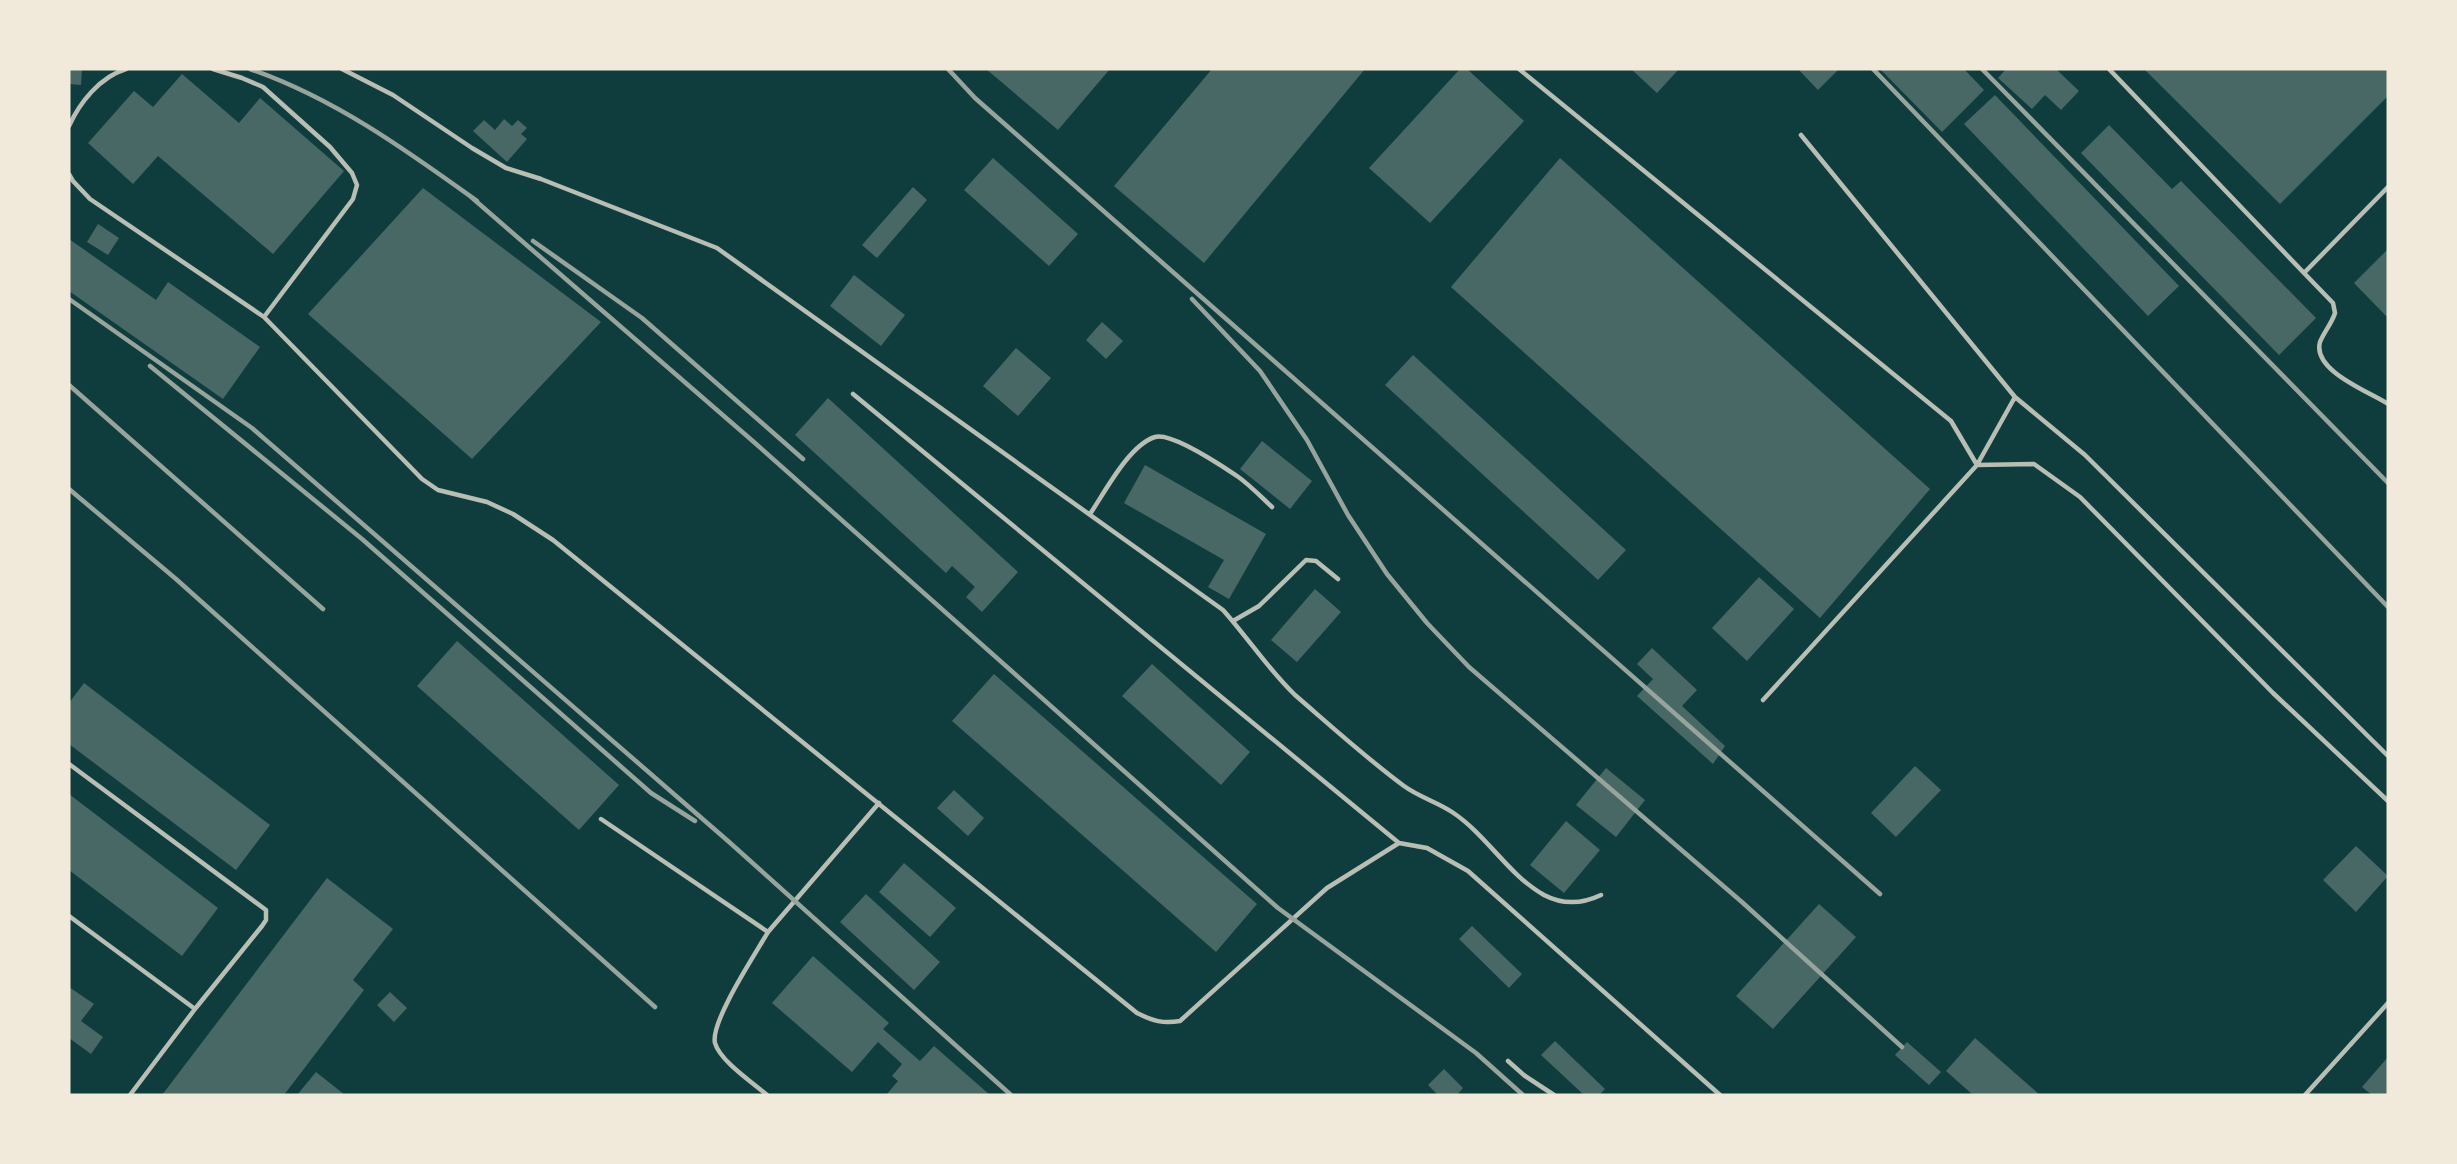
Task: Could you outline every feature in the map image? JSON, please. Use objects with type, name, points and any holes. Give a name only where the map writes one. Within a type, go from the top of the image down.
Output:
[{"type":"lane","points":[[69,126],[95,87],[117,72],[126,69]]},
{"type":"lane","points":[[213,69],[262,87],[330,147],[352,173],[357,185],[353,199],[264,317]]},
{"type":"lane","points":[[342,69],[393,95],[506,168],[717,248],[1223,610],[1244,633],[1271,671],[1295,695],[1406,787],[1461,819],[1528,884],[1560,902],[1582,902],[1600,895]]},
{"type":"lane","points":[[1519,69],[1951,421],[1977,465]]},
{"type":"lane","points":[[2109,69],[2333,303],[2335,313],[2321,341],[2319,351],[2324,361],[2350,383],[2388,404]]},
{"type":"lane","points":[[1801,135],[2014,397],[2085,454],[2388,756]]},
{"type":"lane","points":[[69,174],[73,182],[90,200],[264,317],[422,480],[438,490],[487,502],[553,540],[1137,1013],[1154,1022],[1180,1021],[1327,888],[1399,843]]},
{"type":"lane","points":[[2304,273],[2388,187]]},
{"type":"lane","points":[[853,394],[1399,843],[1427,848],[1468,871],[1720,1095]]},
{"type":"lane","points":[[1763,700],[1977,465],[2014,397]]},
{"type":"lane","points":[[1090,514],[1125,463],[1142,445],[1156,437],[1171,437],[1238,477],[1272,507]]},
{"type":"lane","points":[[1977,465],[2034,464],[2080,497],[2273,693],[2388,801]]},
{"type":"lane","points":[[1233,621],[1258,606],[1306,560],[1316,561],[1338,579]]},
{"type":"lane","points":[[69,764],[266,910],[266,920],[262,926],[129,1095]]},
{"type":"lane","points":[[767,1095],[722,1056],[715,1043],[717,1026],[724,1008],[768,932],[879,803]]},
{"type":"lane","points":[[601,819],[768,932]]},
{"type":"lane","points":[[69,916],[195,1009]]},
{"type":"lane","points":[[2305,1095],[2388,1003]]},
{"type":"lane","points":[[1508,1061],[1525,1077],[1554,1095]]},
{"type":"building","points":[[69,69],[82,69],[81,85],[69,84]]},
{"type":"building","points":[[986,69],[1110,69],[1058,130]]},
{"type":"building","points":[[1212,69],[1365,69],[1204,263],[1114,186]]},
{"type":"building","points":[[1460,69],[1467,69],[1524,121],[1430,223],[1369,168]]},
{"type":"building","points":[[1631,69],[1679,69],[1657,93]]},
{"type":"building","points":[[1798,69],[1839,69],[1818,90]]},
{"type":"building","points":[[1880,69],[1964,69],[1984,90],[1942,132]]},
{"type":"building","points":[[2006,69],[2056,69],[2079,91],[2061,110],[2045,95],[2032,109],[1998,78]]},
{"type":"building","points":[[2144,69],[2388,69],[2388,96],[2280,204]]},
{"type":"building","points":[[182,74],[239,123],[260,98],[344,171],[273,254],[158,156],[133,184],[88,143],[134,91],[153,107]]},
{"type":"building","points":[[1995,95],[2179,286],[2148,316],[1964,124]]},
{"type":"building","points":[[504,119],[512,126],[518,120],[527,128],[521,134],[527,139],[507,162],[473,131],[484,120],[495,130]]},
{"type":"building","points":[[2109,125],[2172,189],[2181,181],[2316,318],[2279,355],[2081,153]]},
{"type":"building","points":[[993,158],[1078,234],[1049,266],[964,190]]},
{"type":"building","points":[[1560,158],[1930,489],[1820,618],[1451,287]]},
{"type":"building","points":[[913,187],[927,200],[877,258],[862,245]]},
{"type":"building","points":[[423,188],[601,322],[472,459],[308,314]]},
{"type":"building","points":[[98,224],[119,238],[108,255],[87,242]]},
{"type":"building","points":[[69,239],[156,300],[168,282],[260,347],[223,399],[69,291]]},
{"type":"building","points":[[2388,249],[2388,318],[2354,283]]},
{"type":"building","points":[[854,275],[905,315],[881,346],[830,306]]},
{"type":"building","points":[[1102,322],[1123,341],[1106,359],[1086,340]]},
{"type":"building","points":[[1016,348],[1051,378],[1018,416],[983,386]]},
{"type":"building","points":[[1413,355],[1626,550],[1598,580],[1385,385]]},
{"type":"building","points":[[828,398],[1018,572],[982,612],[966,597],[975,587],[952,566],[946,573],[795,435]]},
{"type":"building","points":[[1262,441],[1312,481],[1290,509],[1240,469]]},
{"type":"building","points":[[1145,465],[1266,534],[1229,599],[1208,587],[1224,560],[1124,503]]},
{"type":"building","points":[[1759,577],[1794,609],[1747,661],[1712,628]]},
{"type":"building","points":[[1315,589],[1341,612],[1297,662],[1271,640]]},
{"type":"building","points":[[457,641],[619,785],[579,830],[417,686]]},
{"type":"building","points":[[1652,648],[1697,690],[1682,706],[1725,746],[1713,764],[1637,696],[1653,679],[1637,664]]},
{"type":"building","points":[[1152,664],[1250,752],[1221,785],[1122,696]]},
{"type":"building","points":[[994,674],[1257,904],[1216,952],[952,721]]},
{"type":"building","points":[[84,683],[270,825],[236,870],[69,744],[69,703]]},
{"type":"building","points":[[1915,766],[1941,790],[1896,837],[1871,813]]},
{"type":"building","points":[[1606,768],[1645,800],[1616,837],[1576,805]]},
{"type":"building","points":[[954,790],[984,818],[968,836],[937,808]]},
{"type":"building","points":[[69,794],[218,908],[182,956],[69,870]]},
{"type":"building","points":[[1566,821],[1600,850],[1564,893],[1530,865]]},
{"type":"building","points":[[2356,846],[2388,876],[2356,912],[2323,880]]},
{"type":"building","points":[[904,863],[956,908],[930,937],[879,892]]},
{"type":"building","points":[[327,878],[393,929],[353,980],[364,990],[284,1095],[162,1095]]},
{"type":"building","points":[[866,894],[940,962],[914,990],[840,922]]},
{"type":"building","points":[[1819,904],[1856,937],[1773,1029],[1736,996]]},
{"type":"building","points":[[1472,926],[1522,974],[1509,988],[1459,939]]},
{"type":"building","points":[[813,956],[889,1023],[883,1029],[920,1061],[934,1046],[990,1095],[886,1095],[898,1081],[892,1076],[902,1064],[878,1042],[852,1072],[772,1003]]},
{"type":"building","points":[[69,987],[94,1004],[81,1021],[103,1037],[91,1054],[69,1038]]},
{"type":"building","points":[[390,992],[407,1008],[394,1022],[377,1005]]},
{"type":"building","points":[[1975,1038],[2040,1095],[1973,1095],[1946,1071]]},
{"type":"building","points":[[1555,1041],[1605,1089],[1599,1095],[1584,1095],[1541,1055]]},
{"type":"building","points":[[1907,1042],[1941,1072],[1929,1085],[1895,1055]]},
{"type":"building","points":[[2388,1057],[2388,1095],[2372,1095],[2362,1087]]},
{"type":"building","points":[[1444,1069],[1463,1088],[1457,1095],[1438,1095],[1428,1085]]},
{"type":"building","points":[[316,1072],[345,1095],[297,1095]]},
{"type":"railway","points":[[250,69],[281,81],[340,110],[396,144],[477,201]]},
{"type":"railway","points":[[948,69],[975,98],[1880,894]]},
{"type":"railway","points":[[1873,69],[2388,607]]},
{"type":"railway","points":[[1982,69],[2388,483]]},
{"type":"railway","points":[[470,196],[755,443],[1278,908],[1476,1053],[1523,1095]]},
{"type":"railway","points":[[533,241],[642,318],[803,459]]},
{"type":"railway","points":[[69,299],[252,428],[728,841],[1011,1095]]},
{"type":"railway","points":[[1192,299],[1260,371],[1307,440],[1348,515],[1387,574],[1427,623],[1469,667],[1743,903],[1902,1047]]},
{"type":"railway","points":[[150,366],[362,539],[651,793],[695,821]]},
{"type":"railway","points":[[69,385],[323,609]]},
{"type":"railway","points":[[69,489],[176,579],[655,1007]]}]
